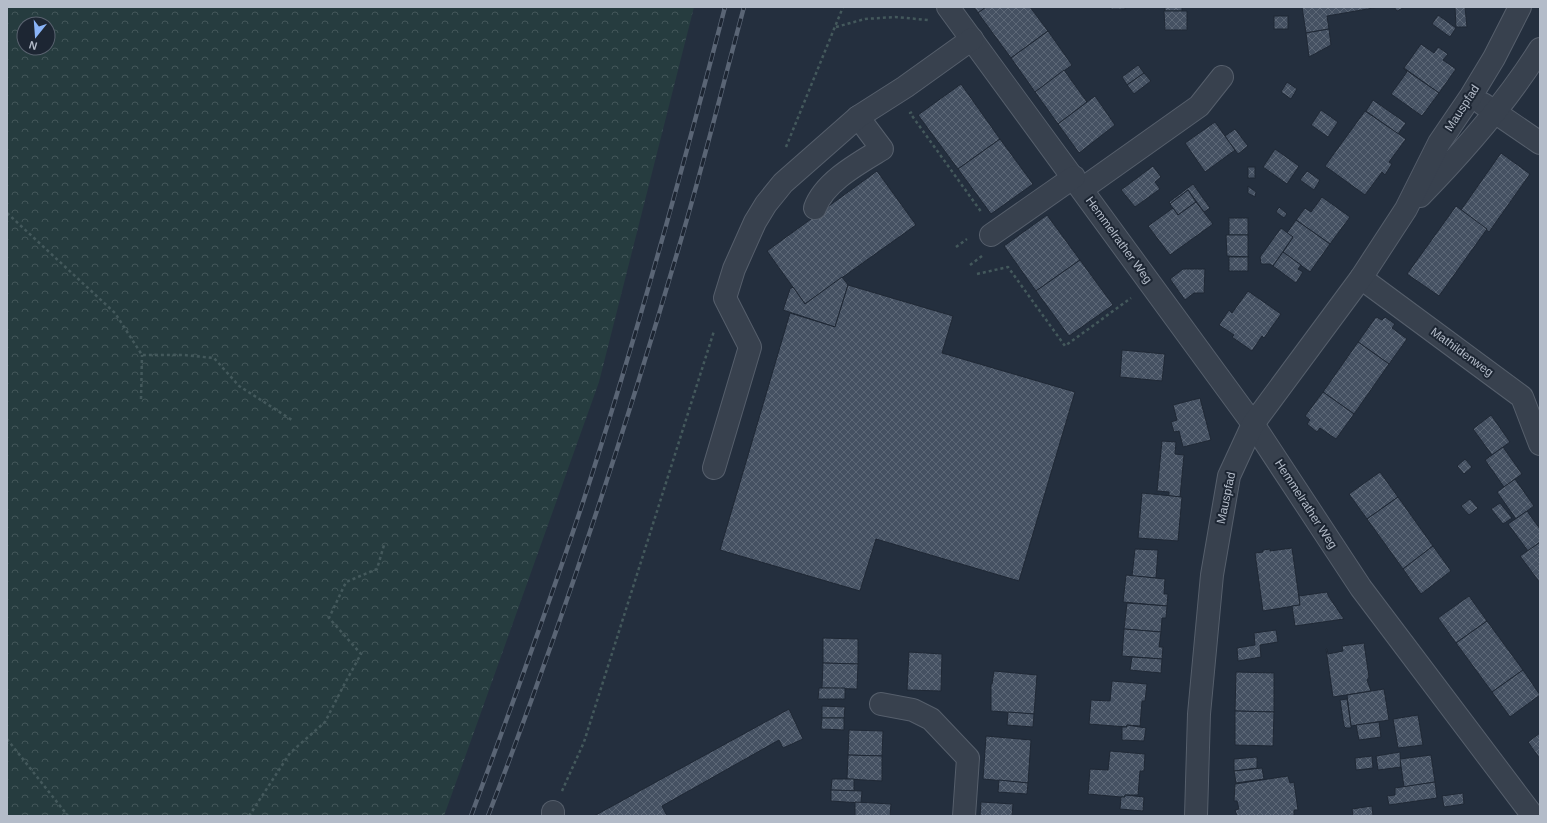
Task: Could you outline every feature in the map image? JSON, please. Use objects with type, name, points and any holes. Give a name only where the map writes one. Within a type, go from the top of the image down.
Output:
[{"type":"street","name":"Mauspfad","points":[[1196,816],[1198,714],[1212,575],[1228,476],[1253,424],[1361,278],[1406,209],[1439,143],[1471,96],[1494,58],[1520,7]]},
{"type":"street","points":[[714,468],[750,347],[725,298],[740,255],[755,222],[766,204],[783,182],[858,117],[905,87],[960,23]]},
{"type":"street","name":"Hemmelrather Weg","points":[[960,23],[1253,424],[1361,588],[1533,816]]},
{"type":"street","name":"Mauspfad","points":[[1406,209],[1458,156],[1496,112],[1522,77],[1540,49]]},
{"type":"street","name":"Hemmelrather Weg","points":[[1078,183],[1199,106],[1222,77]]},
{"type":"street","points":[[1471,96],[1540,143]]},
{"type":"street","points":[[815,208],[818,198],[828,187],[882,149],[858,117]]},
{"type":"street","points":[[987,226],[1078,183]]},
{"type":"street","name":"Mathildenweg","points":[[1361,278],[1522,397],[1540,444]]},
{"type":"street","points":[[881,704],[913,710],[931,719],[968,758],[964,816]]},
{"type":"path","points":[[786,148],[843,7]]},
{"type":"path","points":[[836,27],[865,19],[895,17],[960,23]]},
{"type":"path","points":[[905,87],[916,108],[910,113],[987,226]]},
{"type":"path","points":[[7,213],[115,313],[142,355],[141,399]]},
{"type":"path","points":[[977,274],[1008,267],[1065,346],[1151,284]]},
{"type":"path","points":[[553,814],[584,742],[725,298]]},
{"type":"path","points":[[142,355],[184,355],[214,358],[239,386],[292,420]]},
{"type":"path","points":[[249,816],[290,753],[325,722],[361,654],[328,618],[346,582],[377,568],[384,545]]},
{"type":"path","points":[[7,739],[68,816]]},
{"type":"green space","points":[[7,7],[694,7],[599,382],[444,816],[7,816]]},
{"type":"building","points":[[974,7],[986,7],[978,13]]},
{"type":"building","points":[[986,7],[1030,7],[1048,31],[1011,58],[978,13]]},
{"type":"building","points":[[1111,7],[1125,7],[1125,9],[1111,9]]},
{"type":"building","points":[[1165,7],[1182,7],[1182,11],[1165,11]]},
{"type":"building","points":[[1302,7],[1379,7],[1327,16],[1329,29],[1306,33]]},
{"type":"building","points":[[1394,7],[1405,7],[1397,11]]},
{"type":"building","points":[[1455,7],[1465,7],[1467,27],[1456,27]]},
{"type":"building","points":[[1164,11],[1187,11],[1187,30],[1165,30]]},
{"type":"building","points":[[1438,15],[1456,28],[1450,37],[1432,24]]},
{"type":"building","points":[[1274,16],[1288,16],[1288,29],[1274,29]]},
{"type":"building","points":[[1329,29],[1331,45],[1309,57],[1306,33]]},
{"type":"building","points":[[1048,31],[1072,65],[1035,92],[1011,58]]},
{"type":"building","points":[[1421,44],[1434,53],[1438,47],[1448,54],[1443,60],[1456,69],[1439,93],[1404,68]]},
{"type":"building","points":[[1138,65],[1144,73],[1127,85],[1122,77]]},
{"type":"building","points":[[1403,68],[1439,93],[1422,116],[1391,94],[1407,72]]},
{"type":"building","points":[[1064,70],[1087,102],[1058,124],[1035,92]]},
{"type":"building","points":[[1144,73],[1151,81],[1134,94],[1127,85]]},
{"type":"building","points":[[1287,82],[1297,89],[1291,99],[1281,92]]},
{"type":"building","points":[[961,84],[1000,139],[958,169],[918,115]]},
{"type":"building","points":[[1095,96],[1115,125],[1079,153],[1058,124]]},
{"type":"building","points":[[1373,100],[1406,123],[1398,134],[1366,111]]},
{"type":"building","points":[[1321,110],[1338,122],[1328,137],[1311,125]]},
{"type":"building","points":[[1365,111],[1406,139],[1389,162],[1392,164],[1385,175],[1382,172],[1365,195],[1325,166]]},
{"type":"building","points":[[1215,122],[1235,150],[1205,172],[1185,143]]},
{"type":"building","points":[[1235,129],[1248,146],[1238,154],[1225,136]]},
{"type":"building","points":[[1000,139],[1033,184],[991,214],[958,169]]},
{"type":"building","points":[[1275,149],[1299,166],[1287,184],[1263,167]]},
{"type":"building","points":[[1501,153],[1530,174],[1489,232],[1461,210]]},
{"type":"building","points":[[1153,166],[1161,177],[1155,182],[1160,189],[1135,207],[1121,190]]},
{"type":"building","points":[[1248,167],[1255,167],[1255,178],[1248,178]]},
{"type":"building","points":[[877,171],[916,225],[805,304],[767,251]]},
{"type":"building","points":[[1307,171],[1320,180],[1314,190],[1300,180]]},
{"type":"building","points":[[1193,184],[1210,208],[1204,212],[1188,190],[1170,204],[1169,202]]},
{"type":"building","points":[[1248,186],[1256,192],[1255,197],[1248,193]]},
{"type":"building","points":[[1188,190],[1196,202],[1178,215],[1170,204]]},
{"type":"building","points":[[1322,197],[1350,217],[1330,244],[1296,220],[1305,208],[1311,212]]},
{"type":"building","points":[[1196,202],[1213,224],[1170,255],[1148,226],[1173,208],[1178,215]]},
{"type":"building","points":[[1456,206],[1487,229],[1439,296],[1407,274]]},
{"type":"building","points":[[1279,207],[1287,214],[1284,218],[1276,212]]},
{"type":"building","points":[[1047,215],[1080,260],[1036,291],[1004,246]]},
{"type":"building","points":[[1229,218],[1248,218],[1248,235],[1229,235]]},
{"type":"building","points":[[1296,220],[1330,244],[1310,272],[1283,252],[1293,237],[1287,233]]},
{"type":"building","points":[[1281,228],[1293,237],[1273,266],[1270,264],[1261,264],[1260,257]]},
{"type":"building","points":[[1226,235],[1248,235],[1248,257],[1227,256]]},
{"type":"building","points":[[1283,252],[1301,265],[1298,269],[1303,272],[1296,283],[1273,266]]},
{"type":"building","points":[[1229,257],[1248,257],[1248,271],[1229,271]]},
{"type":"building","points":[[1080,260],[1113,305],[1069,336],[1036,291]]},
{"type":"building","points":[[1183,269],[1205,269],[1204,293],[1194,293],[1185,300],[1170,279]]},
{"type":"building","points":[[842,277],[848,285],[835,327],[783,310],[790,289],[793,287],[805,304]]},
{"type":"building","points":[[848,285],[953,316],[942,353],[1075,392],[1019,581],[876,539],[860,591],[720,550],[790,313],[835,327]]},
{"type":"building","points":[[1248,291],[1281,314],[1264,338],[1262,336],[1252,351],[1232,337],[1234,335],[1219,325],[1229,310],[1232,313]]},
{"type":"building","points":[[1376,317],[1382,320],[1385,317],[1395,324],[1392,328],[1407,339],[1389,364],[1358,342]]},
{"type":"building","points":[[1358,342],[1389,364],[1354,414],[1323,392]]},
{"type":"building","points":[[1122,350],[1165,354],[1162,381],[1120,377]]},
{"type":"building","points":[[1323,392],[1354,414],[1336,439],[1320,428],[1317,432],[1307,424],[1310,420],[1305,416]]},
{"type":"building","points":[[1200,398],[1211,440],[1183,447],[1179,431],[1174,432],[1171,422],[1177,420],[1173,405]]},
{"type":"building","points":[[1491,415],[1510,442],[1492,455],[1473,429]]},
{"type":"building","points":[[1162,441],[1176,442],[1175,454],[1184,455],[1180,497],[1169,496],[1169,492],[1157,491]]},
{"type":"building","points":[[1503,447],[1522,474],[1504,487],[1485,460]]},
{"type":"building","points":[[1465,459],[1472,467],[1464,474],[1457,466]]},
{"type":"building","points":[[1380,472],[1398,497],[1367,519],[1349,494]]},
{"type":"building","points":[[1515,479],[1534,506],[1516,519],[1497,492]]},
{"type":"building","points":[[1142,493],[1182,497],[1178,541],[1138,538]]},
{"type":"building","points":[[1398,497],[1433,546],[1403,569],[1367,519]]},
{"type":"building","points":[[1470,499],[1478,508],[1469,515],[1461,506]]},
{"type":"building","points":[[1500,503],[1512,518],[1503,524],[1491,509]]},
{"type":"building","points":[[1527,511],[1540,529],[1540,542],[1528,551],[1508,524]]},
{"type":"building","points":[[1539,543],[1540,545],[1540,583],[1520,556]]},
{"type":"building","points":[[1433,546],[1451,571],[1421,594],[1403,569]]},
{"type":"building","points":[[1292,548],[1300,605],[1263,611],[1255,553],[1270,549],[1270,551]]},
{"type":"building","points":[[1135,549],[1158,550],[1156,578],[1132,576]]},
{"type":"building","points":[[1126,575],[1165,579],[1164,594],[1168,594],[1167,606],[1123,602]]},
{"type":"building","points":[[1327,592],[1344,619],[1295,626],[1292,606],[1300,605],[1299,596]]},
{"type":"building","points":[[1469,596],[1487,621],[1456,643],[1438,618]]},
{"type":"building","points":[[1127,603],[1167,606],[1166,618],[1162,618],[1161,632],[1124,629]]},
{"type":"building","points":[[1487,621],[1523,670],[1492,692],[1456,643]]},
{"type":"building","points":[[1124,629],[1161,632],[1159,647],[1163,647],[1162,659],[1122,656]]},
{"type":"building","points":[[1276,630],[1278,642],[1260,645],[1261,657],[1238,661],[1237,648],[1255,645],[1254,633]]},
{"type":"building","points":[[823,638],[858,639],[858,664],[823,663]]},
{"type":"building","points":[[1364,643],[1369,677],[1367,680],[1371,691],[1333,697],[1326,649],[1328,654],[1343,651],[1342,646]]},
{"type":"building","points":[[909,652],[942,654],[941,691],[907,690]]},
{"type":"building","points":[[1132,657],[1162,659],[1161,673],[1130,670]]},
{"type":"building","points":[[823,663],[858,664],[857,689],[822,688]]},
{"type":"building","points":[[1523,670],[1540,695],[1510,717],[1492,692]]},
{"type":"building","points":[[994,671],[1037,675],[1034,714],[991,711],[991,684]]},
{"type":"building","points":[[1236,672],[1274,673],[1274,712],[1235,711]]},
{"type":"building","points":[[1112,681],[1147,684],[1145,701],[1142,701],[1140,726],[1127,725],[1127,727],[1089,724],[1091,700],[1110,701]]},
{"type":"building","points":[[819,688],[845,688],[845,699],[818,699]]},
{"type":"building","points":[[1384,689],[1389,720],[1351,726],[1347,695]]},
{"type":"building","points":[[1347,699],[1351,728],[1346,728],[1344,726],[1340,700]]},
{"type":"building","points":[[822,706],[845,707],[844,718],[822,718]]},
{"type":"building","points":[[789,709],[803,739],[783,748],[779,740],[662,806],[667,816],[594,816]]},
{"type":"building","points":[[1235,711],[1274,712],[1273,746],[1235,745]]},
{"type":"building","points":[[1008,712],[1034,714],[1033,727],[1007,725]]},
{"type":"building","points":[[1418,715],[1423,745],[1398,748],[1393,719]]},
{"type":"building","points":[[822,718],[844,718],[844,730],[821,729]]},
{"type":"building","points":[[1379,722],[1381,737],[1359,740],[1356,725]]},
{"type":"building","points":[[1127,725],[1146,728],[1144,741],[1122,740],[1122,727],[1127,727]]},
{"type":"building","points":[[849,730],[883,731],[882,756],[848,755]]},
{"type":"building","points":[[1540,733],[1540,759],[1528,742]]},
{"type":"building","points":[[986,736],[1031,740],[1028,783],[983,779]]},
{"type":"building","points":[[1110,751],[1145,754],[1144,771],[1140,771],[1138,795],[1125,795],[1125,797],[1121,797],[1088,794],[1090,769],[1108,770]]},
{"type":"building","points":[[1400,752],[1401,767],[1378,770],[1376,756]]},
{"type":"building","points":[[848,755],[882,756],[882,781],[847,779]]},
{"type":"building","points":[[1431,755],[1435,782],[1404,787],[1400,759]]},
{"type":"building","points":[[1372,756],[1373,768],[1356,770],[1355,758]]},
{"type":"building","points":[[1257,757],[1257,768],[1234,771],[1234,759]]},
{"type":"building","points":[[1262,768],[1264,779],[1236,783],[1234,771]]},
{"type":"building","points":[[1288,776],[1290,783],[1294,782],[1298,810],[1294,810],[1294,816],[1237,816],[1235,810],[1239,809],[1237,801],[1234,801],[1235,784]]},
{"type":"building","points":[[832,779],[854,779],[854,791],[831,790]]},
{"type":"building","points":[[999,780],[1028,783],[1027,794],[998,792]]},
{"type":"building","points":[[1435,782],[1437,798],[1389,805],[1387,796],[1395,795],[1395,788]]},
{"type":"building","points":[[831,790],[862,791],[861,803],[831,801]]},
{"type":"building","points":[[1463,793],[1464,804],[1444,807],[1442,796]]},
{"type":"building","points":[[1125,795],[1144,797],[1143,811],[1120,809],[1121,797],[1125,797]]},
{"type":"building","points":[[855,802],[891,804],[890,816],[855,816]]},
{"type":"building","points":[[981,802],[1013,804],[1012,816],[980,816]]},
{"type":"building","points":[[1372,806],[1373,816],[1353,816],[1352,809]]},
{"type":"railway","points":[[471,816],[515,698],[571,539],[604,438],[658,254],[725,7]]},
{"type":"railway","points":[[488,816],[515,746],[565,606],[635,393],[687,220],[744,7]]}]
